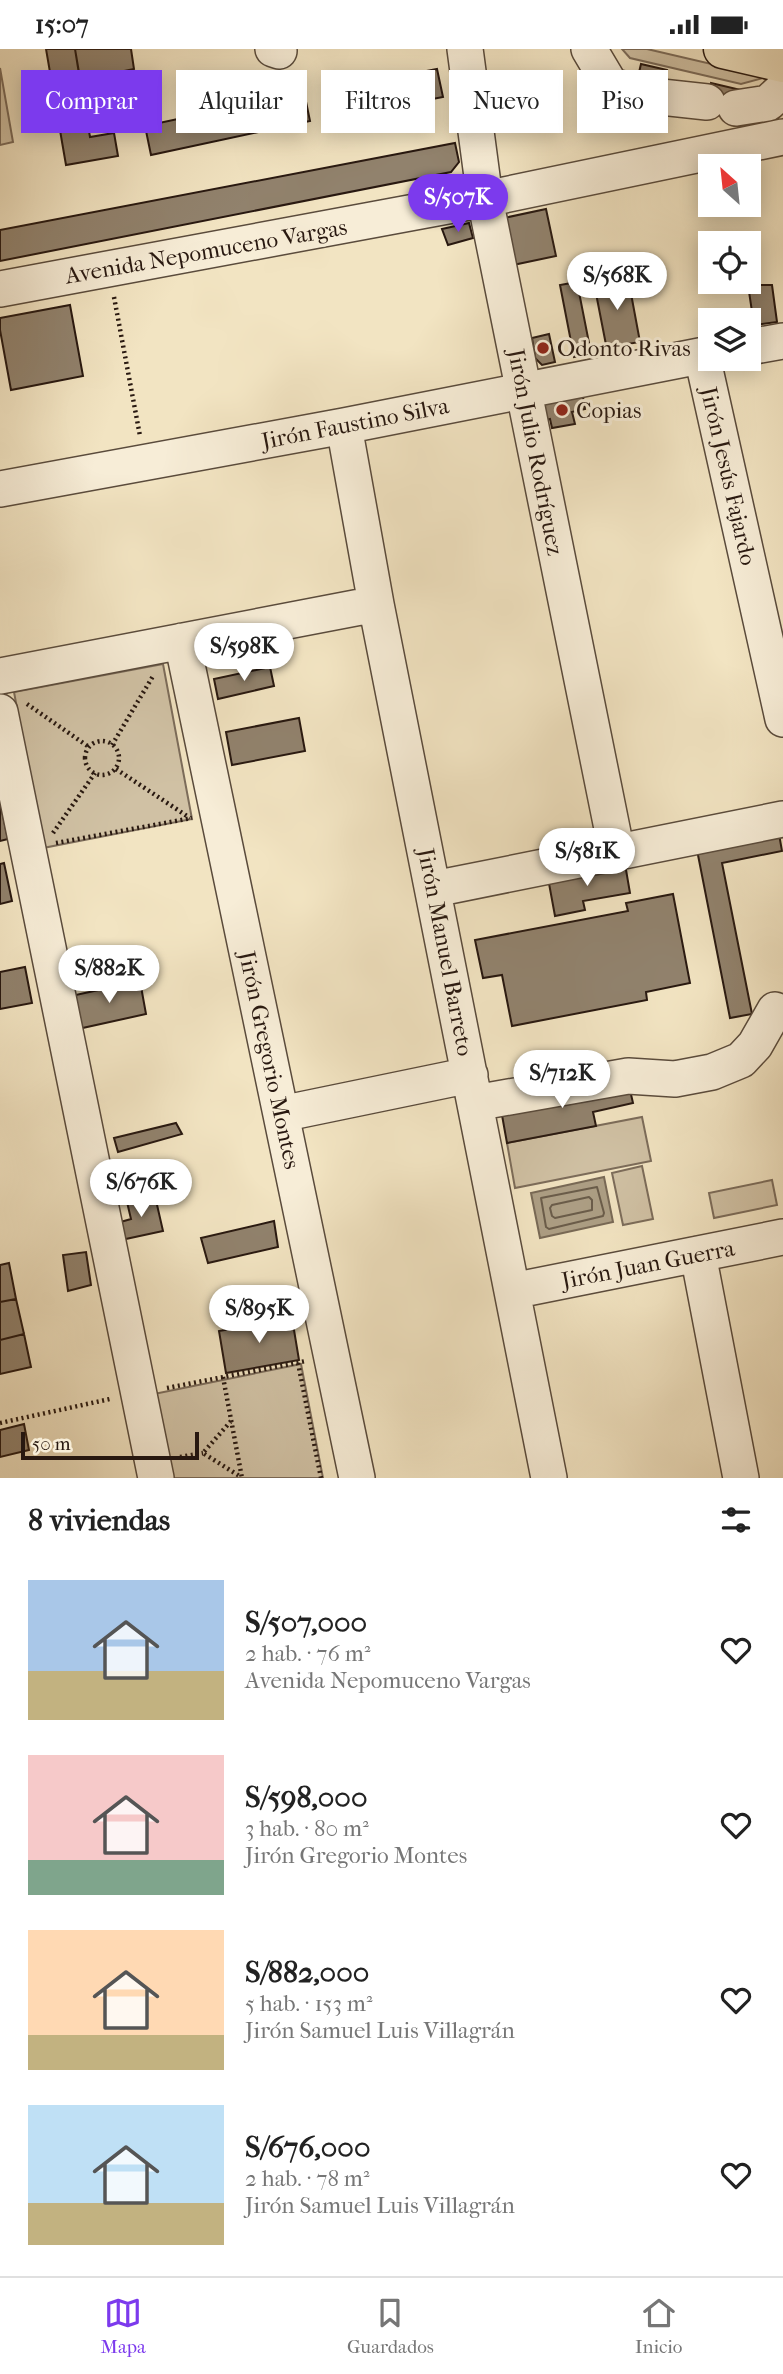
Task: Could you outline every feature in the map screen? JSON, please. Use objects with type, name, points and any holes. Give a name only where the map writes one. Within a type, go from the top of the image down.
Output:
[{"type":"main road","points":[[723,49],[783,63]]},
{"type":"street","name":"Jirón Julio Rodríguez","points":[[465,49],[485,199],[617,853]]},
{"type":"street","points":[[589,49],[611,86],[648,95],[721,105],[768,103],[783,89]]},
{"type":"street","name":"Avenida Nepomuceno Vargas","points":[[0,289],[485,199],[783,137]]},
{"type":"street","points":[[761,345],[783,341]]},
{"type":"street","name":"Jirón Faustino Silva","points":[[0,489],[344,426],[698,357]]},
{"type":"street","name":"Jirón Jesús Fajardo","points":[[709,371],[783,719]]},
{"type":"street","name":"Jirón Manuel Barreto","points":[[344,426],[376,604],[549,1478]]},
{"type":"street","points":[[0,676],[376,604]]},
{"type":"street","name":"Jirón Gregorio Montes","points":[[182,641],[199,812],[281,1114],[358,1478]]},
{"type":"street","points":[[13,707],[35,847],[156,1478]]},
{"type":"street","points":[[434,889],[783,819]]},
{"type":"street","points":[[281,1114],[473,1089],[628,1076],[675,1079],[712,1072],[741,1060],[755,1045],[775,1010]]},
{"type":"street","name":"Jirón Juan Guerra","points":[[512,1291],[783,1237]]},
{"type":"street","points":[[698,1254],[741,1478]]},
{"type":"path","points":[[108,268],[145,461]]},
{"type":"path","points":[[112,745],[160,666],[182,641]]},
{"type":"path","points":[[13,707],[89,747]]},
{"type":"path","points":[[102,741],[112,745],[119,754],[116,769],[110,773],[95,773],[85,762],[89,747],[102,741]]},
{"type":"path","points":[[116,769],[199,812]]},
{"type":"path","points":[[35,847],[95,773]]},
{"type":"path","points":[[35,847],[199,812]]},
{"type":"path","points":[[298,1363],[321,1478]]},
{"type":"path","points":[[223,1377],[242,1478]]},
{"type":"path","points":[[231,1421],[203,1453],[242,1478]]},
{"type":"shaded area","points":[[622,49],[647,49],[767,77],[741,84],[630,58]]},
{"type":"shaded area","points":[[0,68],[13,142],[0,145]]},
{"type":"shaded area","points":[[163,664],[192,819],[43,848],[14,692]]},
{"type":"shaded area","points":[[642,1117],[651,1161],[515,1188],[507,1143]]},
{"type":"shaded area","points":[[642,1166],[653,1219],[623,1225],[612,1173]]},
{"type":"shaded area","points":[[772,1180],[777,1205],[714,1218],[709,1193]]},
{"type":"shaded area","points":[[301,1364],[323,1478],[168,1478],[149,1395]]},
{"type":"water","points":[[604,1177],[613,1222],[540,1238],[531,1193]]},
{"type":"building","points":[[46,49],[75,49],[79,70],[50,70]]},
{"type":"building","points":[[75,49],[131,49],[134,69],[78,70]]},
{"type":"building","points":[[641,64],[667,70],[640,70]]},
{"type":"building","points":[[437,69],[443,97],[435,99],[435,70],[432,70]]},
{"type":"building","points":[[711,83],[741,90],[705,107]]},
{"type":"building","points":[[176,119],[176,133],[254,133],[151,155],[146,133],[162,133],[162,122]]},
{"type":"building","points":[[60,133],[89,133],[90,137],[114,133],[118,156],[66,165]]},
{"type":"building","points":[[455,143],[459,162],[451,172],[0,261],[0,230]]},
{"type":"building","points":[[546,209],[556,256],[513,265],[504,218]]},
{"type":"building","points":[[469,223],[473,238],[448,245],[442,229]]},
{"type":"building","points":[[627,272],[640,342],[627,344],[629,351],[608,355],[593,278]]},
{"type":"building","points":[[577,282],[591,353],[574,357],[560,285]]},
{"type":"building","points":[[761,285],[772,285],[777,322],[761,324],[761,308],[751,308],[749,294],[761,294]]},
{"type":"building","points":[[70,305],[83,376],[11,390],[0,318]]},
{"type":"building","name":"Odonto Rivas","points":[[549,334],[555,362],[542,365],[535,358],[532,338]]},
{"type":"building","points":[[582,391],[585,409],[572,412],[575,424],[552,428],[550,419],[542,421],[538,400]]},
{"type":"building","points":[[270,667],[274,686],[218,699],[214,679]]},
{"type":"building","points":[[299,718],[305,751],[232,765],[226,732]]},
{"type":"building","points":[[0,801],[8,839],[0,841]]},
{"type":"building","points":[[779,834],[782,851],[722,863],[752,1014],[730,1018],[697,850]]},
{"type":"building","points":[[4,863],[12,901],[0,904],[0,864]]},
{"type":"building","points":[[625,864],[630,893],[583,901],[585,910],[555,916],[548,878]]},
{"type":"building","points":[[673,894],[690,983],[646,992],[647,1000],[512,1026],[502,975],[483,978],[475,940],[628,911],[626,903]]},
{"type":"building","points":[[25,967],[32,1003],[0,1009],[0,972]]},
{"type":"building","points":[[140,981],[146,1014],[78,1029],[71,996]]},
{"type":"building","points":[[627,1077],[633,1103],[593,1112],[596,1126],[507,1143],[500,1104]]},
{"type":"building","points":[[176,1123],[182,1134],[118,1152],[114,1138]]},
{"type":"building","points":[[155,1196],[163,1231],[121,1240],[117,1223],[131,1219],[127,1202]]},
{"type":"building","points":[[274,1221],[278,1247],[208,1263],[201,1238]]},
{"type":"building","points":[[86,1252],[91,1285],[68,1291],[63,1255]]},
{"type":"building","points":[[9,1263],[16,1299],[0,1302],[0,1265]]},
{"type":"building","points":[[16,1299],[24,1334],[0,1340],[0,1302]]},
{"type":"building","points":[[292,1318],[299,1360],[226,1373],[219,1331]]},
{"type":"building","points":[[24,1334],[31,1367],[0,1374],[0,1340]]},
{"type":"building","points":[[24,1424],[29,1450],[0,1457],[0,1430]]},
{"type":"place","name":"Odonto Rivas","points":[[543,348]]},
{"type":"place","name":"Copias","points":[[562,410]]}]
